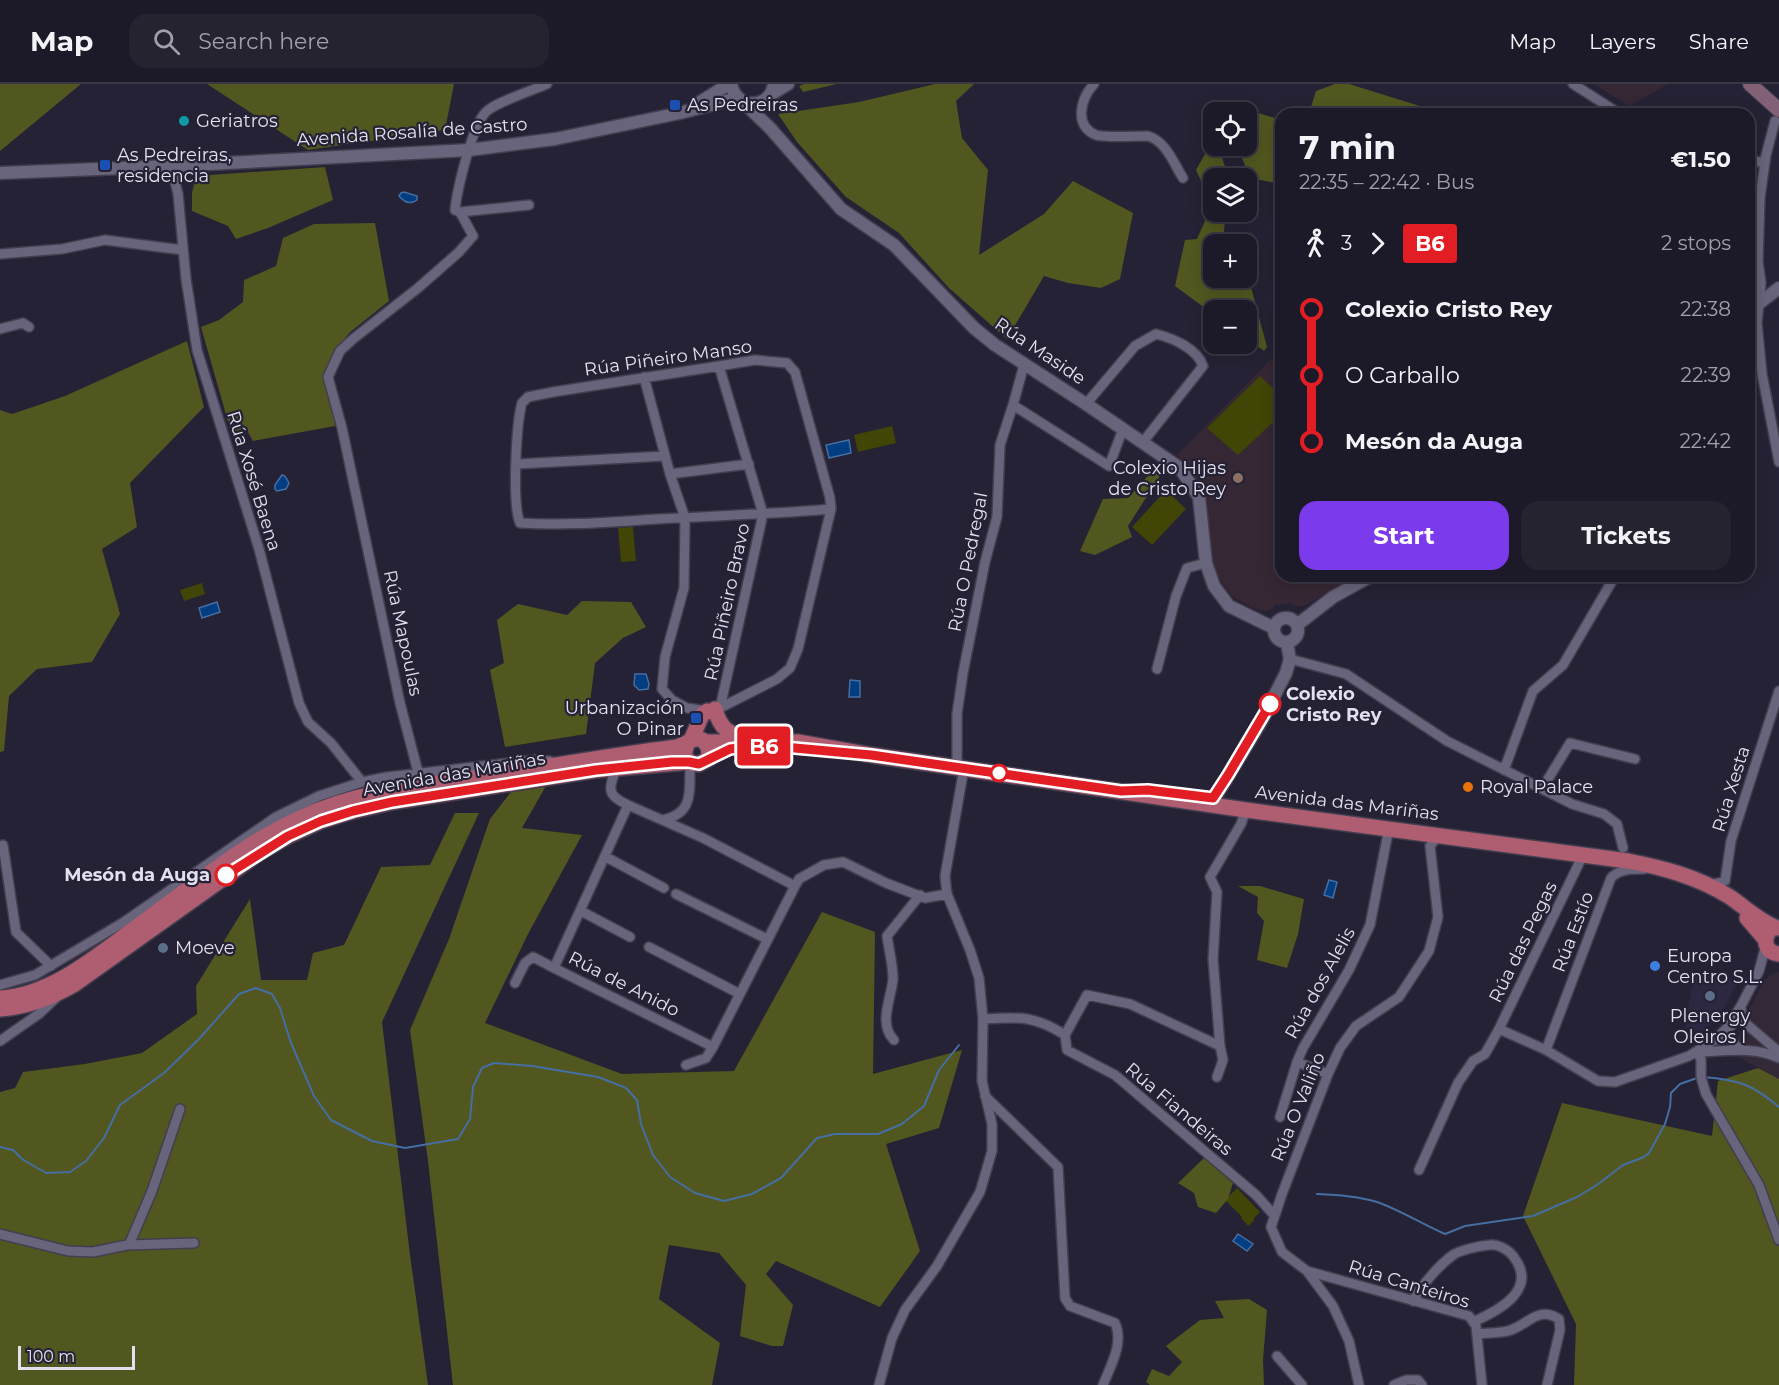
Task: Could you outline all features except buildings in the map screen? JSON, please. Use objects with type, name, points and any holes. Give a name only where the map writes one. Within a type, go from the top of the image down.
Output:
[{"type":"highway","points":[[697,742],[709,748],[708,759],[699,764],[689,762],[684,751],[697,742],[715,712],[730,733],[777,740]]},
{"type":"highway","name":"Avenida das Mariñas","points":[[0,998],[28,993],[48,986],[97,955],[240,853],[303,816],[347,800],[395,790],[697,742],[777,740],[798,742],[871,755],[1246,810],[1583,855],[1621,856],[1665,868],[1708,886],[1778,928]]},
{"type":"highway","name":"Avenida das Mariñas","points":[[708,759],[730,749],[754,746],[871,755]]},
{"type":"highway","name":"Avenida das Mariñas","points":[[0,1009],[32,1004],[63,991],[259,853],[288,836],[321,821],[392,802],[596,770],[656,763],[689,762]]},
{"type":"highway","name":"Avenida das Mariñas","points":[[1708,886],[1751,922],[1769,954]]},
{"type":"highway","points":[[1769,954],[1769,932],[1778,928]]},
{"type":"main road","points":[[1750,84],[1777,115]]},
{"type":"street","points":[[529,205],[460,212],[455,210],[469,150],[484,113],[547,84]]},
{"type":"street","points":[[730,84],[740,100]]},
{"type":"street","name":"Avenida Rosalía de Castro","points":[[680,113],[730,84]]},
{"type":"street","points":[[770,128],[770,93],[788,84]]},
{"type":"street","points":[[1094,84],[1085,94],[1080,113],[1086,129],[1098,136],[1155,138],[1162,143],[1183,178]]},
{"type":"street","points":[[1573,84],[1611,108]]},
{"type":"street","name":"Avenida Rosalía de Castro","points":[[0,172],[171,166],[469,150],[555,139],[740,100],[754,104],[770,93]]},
{"type":"street","name":"Rúa Maside","points":[[740,100],[770,128],[841,209],[894,245],[974,328],[1024,365],[1180,468],[1199,497],[1206,563],[1214,586],[1229,606],[1274,628]]},
{"type":"street","points":[[1777,115],[1765,163],[1757,232],[1761,283],[1757,323],[1762,374],[1779,462]]},
{"type":"street","points":[[1755,160],[1765,163]]},
{"type":"street","name":"Rúa Xosé Baena","points":[[171,166],[178,194],[183,250],[198,350],[259,549],[299,703],[308,722],[331,743],[362,782]]},
{"type":"street","name":"Rúa Mapoulas","points":[[418,772],[398,693],[342,428],[328,377],[340,351],[418,288],[459,252],[473,236],[460,212]]},
{"type":"street","points":[[0,254],[62,249],[105,240],[183,250]]},
{"type":"street","points":[[1755,306],[1779,288]]},
{"type":"street","points":[[0,329],[23,323],[29,327]]},
{"type":"street","points":[[1086,404],[1135,346],[1156,334],[1171,338],[1197,355],[1203,366],[1143,442]]},
{"type":"street","name":"Rúa Piñeiro Manso","points":[[685,518],[550,525],[520,524],[516,514],[522,403],[528,397],[755,360],[776,360],[787,363],[795,372],[831,509],[798,649],[790,668],[777,679],[715,712]]},
{"type":"street","name":"Rúa O Pedregal","points":[[947,894],[945,876],[947,860],[958,807],[960,768],[957,714],[985,562],[997,517],[1000,445],[1024,365]]},
{"type":"street","name":"Rúa Piñeiro Bravo","points":[[715,712],[763,514],[718,366]]},
{"type":"street","points":[[644,377],[670,474],[685,518],[684,588],[665,657],[662,689],[672,700],[687,708],[715,712]]},
{"type":"street","points":[[1013,405],[1108,465],[1123,429]]},
{"type":"street","points":[[517,464],[665,456]]},
{"type":"street","points":[[670,474],[748,465]]},
{"type":"street","points":[[685,518],[831,509]]},
{"type":"street","points":[[1157,669],[1176,596],[1187,568],[1206,563]]},
{"type":"street","points":[[1297,626],[1333,597],[1360,582]]},
{"type":"street","points":[[1504,770],[1533,691],[1563,665],[1611,582]]},
{"type":"street","points":[[1284,618],[1292,619],[1297,626],[1297,637],[1287,643],[1276,638],[1274,628],[1277,621],[1284,618]]},
{"type":"street","points":[[1121,791],[1148,790],[1213,798],[1262,720],[1286,674],[1290,659],[1287,643]]},
{"type":"street","points":[[1290,659],[1346,675],[1447,741],[1572,804],[1604,814],[1617,824],[1621,856]]},
{"type":"street","name":"Rúa Xesta","points":[[1708,886],[1725,881],[1731,841],[1776,711],[1779,691]]},
{"type":"street","points":[[1542,789],[1570,742],[1635,759]]},
{"type":"street","name":"Avenida das Mariñas","points":[[0,985],[35,975],[51,966],[124,922],[276,818],[319,796],[362,782],[418,772],[447,771],[534,760],[580,762]]},
{"type":"street","points":[[663,820],[675,817],[686,809],[689,795],[689,762]]},
{"type":"street","points":[[596,770],[614,775],[645,769],[656,763]]},
{"type":"street","points":[[614,775],[610,786],[611,793],[619,801],[713,843],[795,886]]},
{"type":"street","points":[[1223,783],[1223,791],[1228,801],[1303,813],[1314,819]]},
{"type":"street","name":"Rúa de Anido","points":[[628,805],[554,968],[713,1047]]},
{"type":"street","points":[[1217,1077],[1223,1060],[1213,959],[1217,892],[1210,877],[1246,810]]},
{"type":"street","name":"Rúa dos Alelis","points":[[1280,1117],[1296,1062],[1349,970],[1370,925],[1389,828]]},
{"type":"street","name":"Rúa O Valiño","points":[[1274,1215],[1340,1048],[1356,1026],[1399,998],[1430,951],[1438,917],[1430,846],[1439,835]]},
{"type":"street","points":[[3,845],[16,932],[51,966]]},
{"type":"street","name":"Rúa das Pegas","points":[[1546,1050],[1499,1029],[1583,855]]},
{"type":"street","points":[[606,857],[664,888]]},
{"type":"street","points":[[686,1065],[706,1059],[799,879],[824,865],[843,862],[886,883],[926,898],[947,894],[979,978],[983,1019],[982,1081],[992,1124],[992,1151],[986,1178],[980,1192],[937,1266],[905,1310],[892,1338],[879,1385]]},
{"type":"street","name":"Rúa Estío","points":[[1546,1050],[1611,878],[1622,870],[1665,868]]},
{"type":"street","points":[[676,894],[767,939]]},
{"type":"street","points":[[894,1040],[885,1021],[893,977],[887,936],[920,895]]},
{"type":"street","points":[[581,911],[630,937]]},
{"type":"street","points":[[649,947],[740,994]]},
{"type":"street","points":[[1546,1050],[1598,1081],[1615,1082],[1697,1053],[1709,1046],[1727,1028],[1769,954]]},
{"type":"street","points":[[515,983],[525,963],[533,957],[554,968]]},
{"type":"street","name":"Avenida das Mariñas","points":[[2,1040],[48,1007],[63,991]]},
{"type":"street","points":[[983,1019],[1021,1017],[1047,1023],[1065,1035],[1087,995],[1130,1004],[1220,1046]]},
{"type":"street","points":[[1741,1006],[1741,1016],[1744,1022],[1779,1052]]},
{"type":"street","points":[[1727,1028],[1744,1022]]},
{"type":"street","points":[[1727,1028],[1734,1045],[1744,1050]]},
{"type":"street","points":[[1419,1170],[1458,1083],[1473,1061],[1485,1054],[1499,1029]]},
{"type":"street","points":[[1744,1050],[1751,1044],[1753,1032]]},
{"type":"street","name":"Rúa Fiandeiras","points":[[1065,1035],[1067,1050],[1115,1075],[1256,1195],[1274,1215]]},
{"type":"street","points":[[1697,1053],[1744,1050],[1771,1054],[1779,1058]]},
{"type":"street","points":[[1697,1053],[1701,1059],[1701,1077],[1706,1094],[1759,1185],[1779,1240]]},
{"type":"street","points":[[1296,1062],[1328,1074]]},
{"type":"street","points":[[985,1096],[1058,1167],[1065,1298],[1070,1306],[1115,1323],[1120,1334],[1117,1349],[1103,1385]]},
{"type":"street","points":[[129,1245],[152,1191],[180,1109]]},
{"type":"street","points":[[1274,1215],[1271,1227],[1282,1252],[1307,1271],[1333,1306],[1349,1341],[1359,1385]]},
{"type":"street","points":[[0,1234],[68,1251],[93,1252],[129,1245],[194,1243]]},
{"type":"street","points":[[1413,1301],[1419,1290],[1454,1254],[1490,1245],[1509,1250],[1520,1264],[1523,1281],[1516,1293],[1502,1306],[1473,1322]]},
{"type":"street","name":"Rúa Canteiros","points":[[1307,1271],[1469,1316],[1476,1326],[1482,1385]]},
{"type":"street","points":[[1477,1334],[1513,1330],[1541,1313],[1551,1314],[1559,1319],[1560,1330],[1547,1385]]},
{"type":"street","points":[[1277,1356],[1302,1385]]},
{"type":"street","points":[[1394,1385],[1406,1380],[1418,1380],[1422,1385]]},
{"type":"shaded area","points":[[1594,84],[1668,84],[1629,106]]},
{"type":"shaded area","name":"Colexio Hijas de Cristo Rey","points":[[1275,355],[1275,582],[1346,582],[1304,606],[1295,606],[1290,603],[1275,605],[1272,609],[1265,611],[1253,608],[1233,597],[1216,574],[1210,557],[1200,486],[1177,455]]},
{"type":"shaded area","points":[[1260,376],[1275,390],[1275,421],[1238,455],[1207,428]]},
{"type":"shaded area","points":[[892,426],[896,443],[858,452],[854,435]]},
{"type":"shaded area","points":[[1166,490],[1186,509],[1152,545],[1132,527]]},
{"type":"shaded area","points":[[633,527],[636,561],[621,562],[618,528]]},
{"type":"shaded area","points":[[202,583],[205,594],[184,601],[180,590]]},
{"type":"shaded area","points":[[1779,972],[1779,1079],[1732,1054],[1749,1009],[1764,981],[1771,974]]},
{"type":"shaded area","name":"Plenergy Oleiros I","points":[[1694,973],[1739,981],[1722,1011],[1704,1031],[1685,1028]]},
{"type":"shaded area","points":[[1237,1188],[1260,1212],[1248,1226],[1225,1200]]},
{"type":"green space","points":[[0,84],[81,84],[0,151]]},
{"type":"green space","points":[[207,84],[454,84],[445,130],[308,150]]},
{"type":"green space","points":[[837,84],[803,92],[799,86]]},
{"type":"green space","points":[[935,84],[974,84],[956,101],[962,138],[988,170],[979,255],[1044,214],[1073,181],[1133,213],[1120,279],[1101,288],[1068,283],[1044,276],[1007,339],[949,288],[899,233],[846,197],[797,142],[778,114],[859,102]]},
{"type":"green space","points":[[1335,84],[1349,84],[1423,107],[1315,108],[1311,107],[1316,91]]},
{"type":"green space","points":[[1257,113],[1275,118],[1275,183],[1257,179],[1257,168],[1246,168],[1241,156],[1257,156]]},
{"type":"green space","points":[[1204,156],[1221,156],[1226,168],[1203,168],[1203,185],[1196,170]]},
{"type":"green space","points":[[325,167],[333,200],[236,239],[228,226],[192,211],[192,193],[196,176]]},
{"type":"green space","points":[[1204,222],[1225,222],[1224,234],[1203,234],[1203,288],[1251,288],[1254,300],[1203,300],[1203,307],[1175,286],[1185,240],[1197,239]]},
{"type":"green space","points":[[375,223],[389,301],[349,333],[328,363],[335,426],[253,441],[246,429],[231,432],[201,327],[219,320],[243,302],[244,280],[276,266],[283,238],[314,224]]},
{"type":"green space","points":[[1257,310],[1267,347],[1264,351],[1257,346]]},
{"type":"green space","points":[[187,341],[204,407],[130,483],[137,527],[102,549],[120,614],[92,662],[37,669],[9,696],[4,751],[0,752],[0,410],[12,414],[65,396]]},
{"type":"green space","points":[[1155,468],[1163,471],[1128,526],[1132,537],[1095,555],[1080,551],[1103,499],[1128,498]]},
{"type":"green space","points":[[582,601],[631,602],[646,627],[623,638],[595,663],[586,734],[505,747],[490,670],[504,663],[497,620],[518,604],[567,615]]},
{"type":"green space","points":[[547,784],[522,828],[582,835],[528,934],[485,1023],[622,1074],[734,1071],[822,912],[875,932],[873,1074],[962,1050],[939,1128],[886,1144],[920,1251],[880,1307],[776,1261],[766,1274],[793,1305],[783,1346],[772,1346],[740,1336],[746,1285],[719,1253],[669,1245],[659,1299],[720,1343],[712,1385],[453,1385],[428,1161],[410,1030],[449,939],[490,819],[514,788]]},
{"type":"green space","points":[[455,813],[479,813],[382,1022],[428,1385],[0,1385],[0,1092],[15,1088],[23,1072],[85,1064],[142,1053],[197,1014],[196,986],[250,899],[261,980],[307,980],[313,953],[344,945],[381,867],[430,865]]},
{"type":"green space","points":[[1238,886],[1260,886],[1304,899],[1298,934],[1287,968],[1257,960],[1264,921],[1257,913],[1258,897]]},
{"type":"green space","points":[[1758,1068],[1779,1079],[1779,1385],[1574,1385],[1576,1324],[1523,1216],[1562,1103],[1712,1136],[1718,1081]]},
{"type":"green space","points":[[1204,1158],[1233,1183],[1228,1199],[1216,1213],[1198,1207],[1194,1193],[1178,1183]]},
{"type":"green space","points":[[1249,1299],[1267,1310],[1263,1360],[1264,1385],[1150,1385],[1146,1382],[1152,1369],[1169,1376],[1182,1362],[1166,1346],[1200,1320],[1224,1318],[1215,1301]]},
{"type":"water","points":[[404,192],[417,196],[417,200],[410,203],[405,201],[399,196]]},
{"type":"water","points":[[849,440],[851,453],[829,458],[826,445]]},
{"type":"water","points":[[282,475],[289,483],[286,489],[277,491],[275,485]]},
{"type":"water","points":[[217,602],[220,612],[202,618],[199,608]]},
{"type":"water","points":[[635,674],[646,674],[648,689],[639,690],[634,685]]},
{"type":"water","points":[[850,680],[860,681],[860,697],[849,697]]},
{"type":"water","points":[[1329,880],[1337,882],[1333,898],[1324,895]]},
{"type":"water","points":[[1238,1234],[1253,1244],[1247,1251],[1233,1241]]},
{"type":"waterway","points":[[0,1147],[13,1150],[22,1159],[46,1173],[70,1172],[86,1161],[104,1138],[120,1105],[164,1073],[198,1040],[239,994],[256,988],[272,994],[280,1008],[291,1043],[314,1096],[331,1120],[372,1141],[405,1148],[458,1139],[470,1119],[473,1087],[482,1068],[494,1063],[532,1066],[598,1077],[626,1088],[637,1100],[641,1124],[653,1155],[670,1177],[695,1193],[724,1201],[752,1194],[781,1178],[817,1138],[835,1134],[878,1134],[902,1124],[924,1106],[939,1070],[959,1045]]},
{"type":"waterway","points":[[1703,1077],[1744,1084],[1761,1093],[1779,1107]]},
{"type":"waterway","points":[[1317,1194],[1340,1195],[1377,1202],[1445,1234],[1465,1226],[1533,1216],[1577,1197],[1623,1165],[1649,1153],[1665,1124],[1671,1093],[1680,1084],[1697,1078]]},
{"type":"bus line","name":"B6","points":[[226,875],[288,836],[321,821],[353,811],[392,802],[596,770],[672,762],[702,764],[721,752],[746,747],[838,751],[1121,791],[1148,790],[1213,798],[1270,704]]},
{"type":"place","name":"As Pedreiras","points":[[675,105]]},
{"type":"place","name":"Geriatros","points":[[184,121]]},
{"type":"place","name":"As Pedreiras, residencia","points":[[105,165]]},
{"type":"place","name":"Colexio Hijas de Cristo Rey","points":[[1238,478]]},
{"type":"place","name":"Colexio Cristo Rey","points":[[1270,704]]},
{"type":"place","name":"Urbanización O Pinar","points":[[696,718]]},
{"type":"place","name":"Royal Palace","points":[[1468,787]]},
{"type":"place","name":"Mesón da Auga","points":[[226,875]]},
{"type":"place","name":"Moeve","points":[[163,948]]},
{"type":"place","name":"Europa Centro S.L.","points":[[1655,966]]},
{"type":"place","name":"Plenergy Oleiros I","points":[[1710,996]]}]
